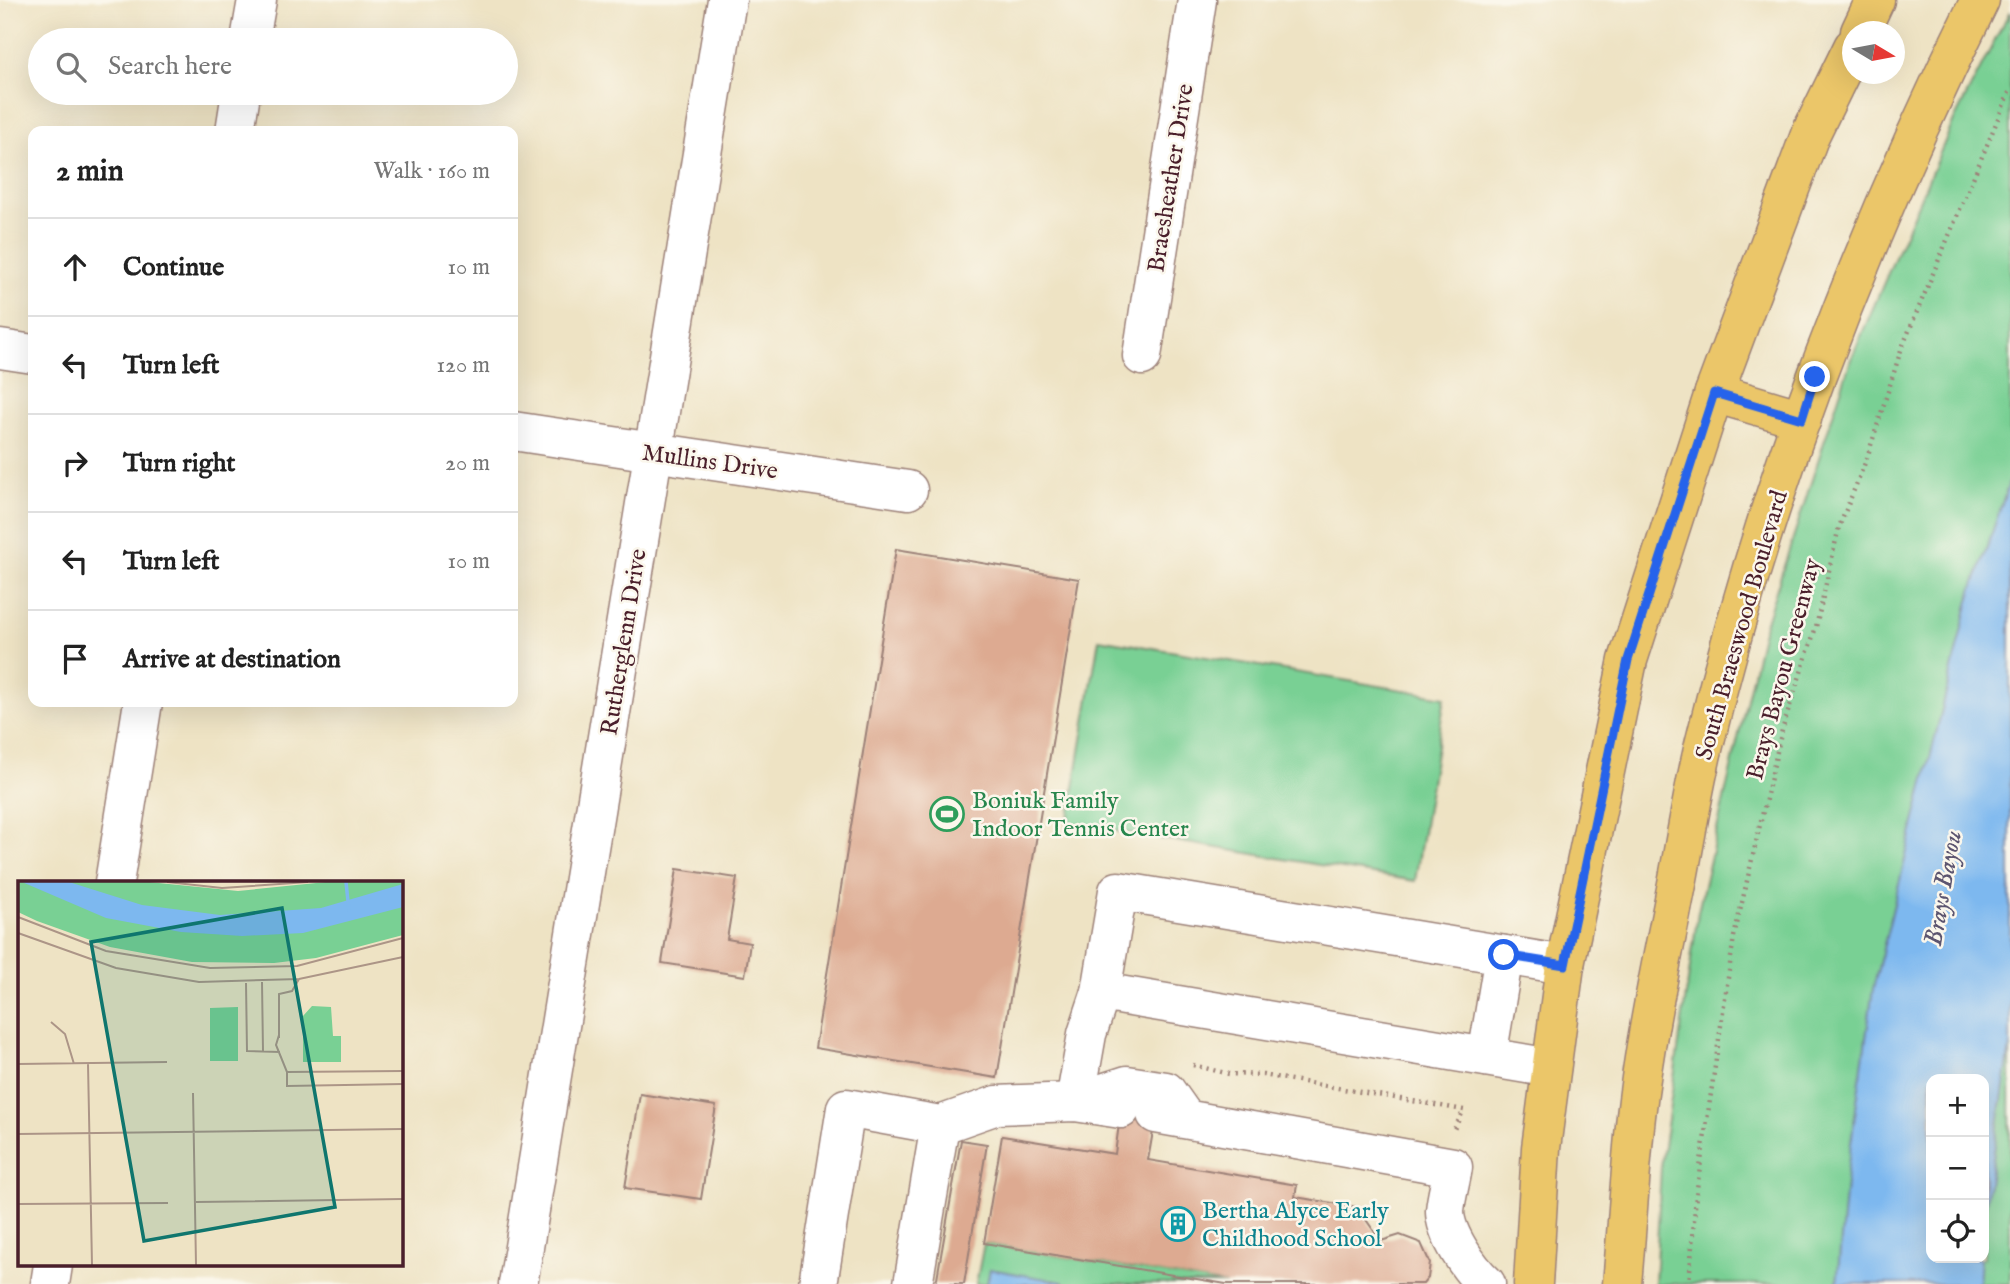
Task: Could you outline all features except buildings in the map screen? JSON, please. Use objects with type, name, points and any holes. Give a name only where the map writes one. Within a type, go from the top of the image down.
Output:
[{"type":"main road","points":[[1865,21],[1875,0]]},
{"type":"main road","name":"South Braeswood Boulevard","points":[[1622,1284],[1636,1115],[1655,993],[1704,746],[1763,539],[1802,419],[1853,280],[1937,87],[1980,0]]},
{"type":"main road","points":[[1532,1284],[1541,1148],[1565,965],[1628,660],[1714,393],[1811,135],[1842,70]]},
{"type":"main road","points":[[1714,393],[1802,419]]},
{"type":"street","points":[[252,28],[257,0]]},
{"type":"street","name":"Rutherglenn Drive","points":[[518,1284],[727,0]]},
{"type":"street","name":"Braesheather Drive","points":[[1142,356],[1197,0]]},
{"type":"street","points":[[236,126],[239,105]]},
{"type":"street","points":[[0,349],[28,353]]},
{"type":"street","name":"Mullins Drive","points":[[518,432],[908,490]]},
{"type":"street","points":[[114,881],[142,707]]},
{"type":"street","points":[[1075,1102],[1087,1034],[1101,992],[1118,891],[1565,965]]},
{"type":"street","points":[[1487,1057],[1504,955]]},
{"type":"street","points":[[1101,992],[1551,1068]]},
{"type":"street","points":[[1075,1102],[1127,1085],[1166,1091],[1154,1114]]},
{"type":"street","points":[[818,1284],[846,1108],[940,1125],[997,1105],[1075,1102],[1453,1167],[1445,1213],[1462,1253],[1486,1284]]},
{"type":"street","points":[[913,1284],[940,1125]]},
{"type":"street","points":[[50,1284],[53,1266]]},
{"type":"path","name":"Brays Bayou Greenway","points":[[1689,1284],[1696,1195],[1734,937],[1782,730],[1816,627],[1839,527],[1867,458],[1900,350],[2010,90]]},
{"type":"green space","points":[[2010,11],[2010,1284],[1655,1284],[1661,1167],[1698,912],[1762,634],[1851,359],[1955,118]]},
{"type":"green space","points":[[1099,639],[1445,697],[1415,881],[1068,823]]},
{"type":"green space","points":[[984,1243],[1226,1284],[976,1284]]},
{"type":"water","name":"Brays Bayou","points":[[2010,480],[2010,1047],[1989,1184],[1989,1074],[1926,1074],[1926,1263],[1981,1263],[1979,1284],[1837,1284],[1847,1171],[1873,989],[1969,600]]},
{"type":"water","points":[[990,1269],[1063,1282],[1063,1284],[987,1284]]},
{"type":"place","name":"Boniuk Family Indoor Tennis Center","points":[[947,814]]},
{"type":"place","name":"Bertha Alyce Early Childhood School","points":[[1178,1224]]},
{"type":"route","points":[[1504,955],[1565,965],[1595,807],[1628,660],[1714,393],[1802,419],[1815,377]]}]
